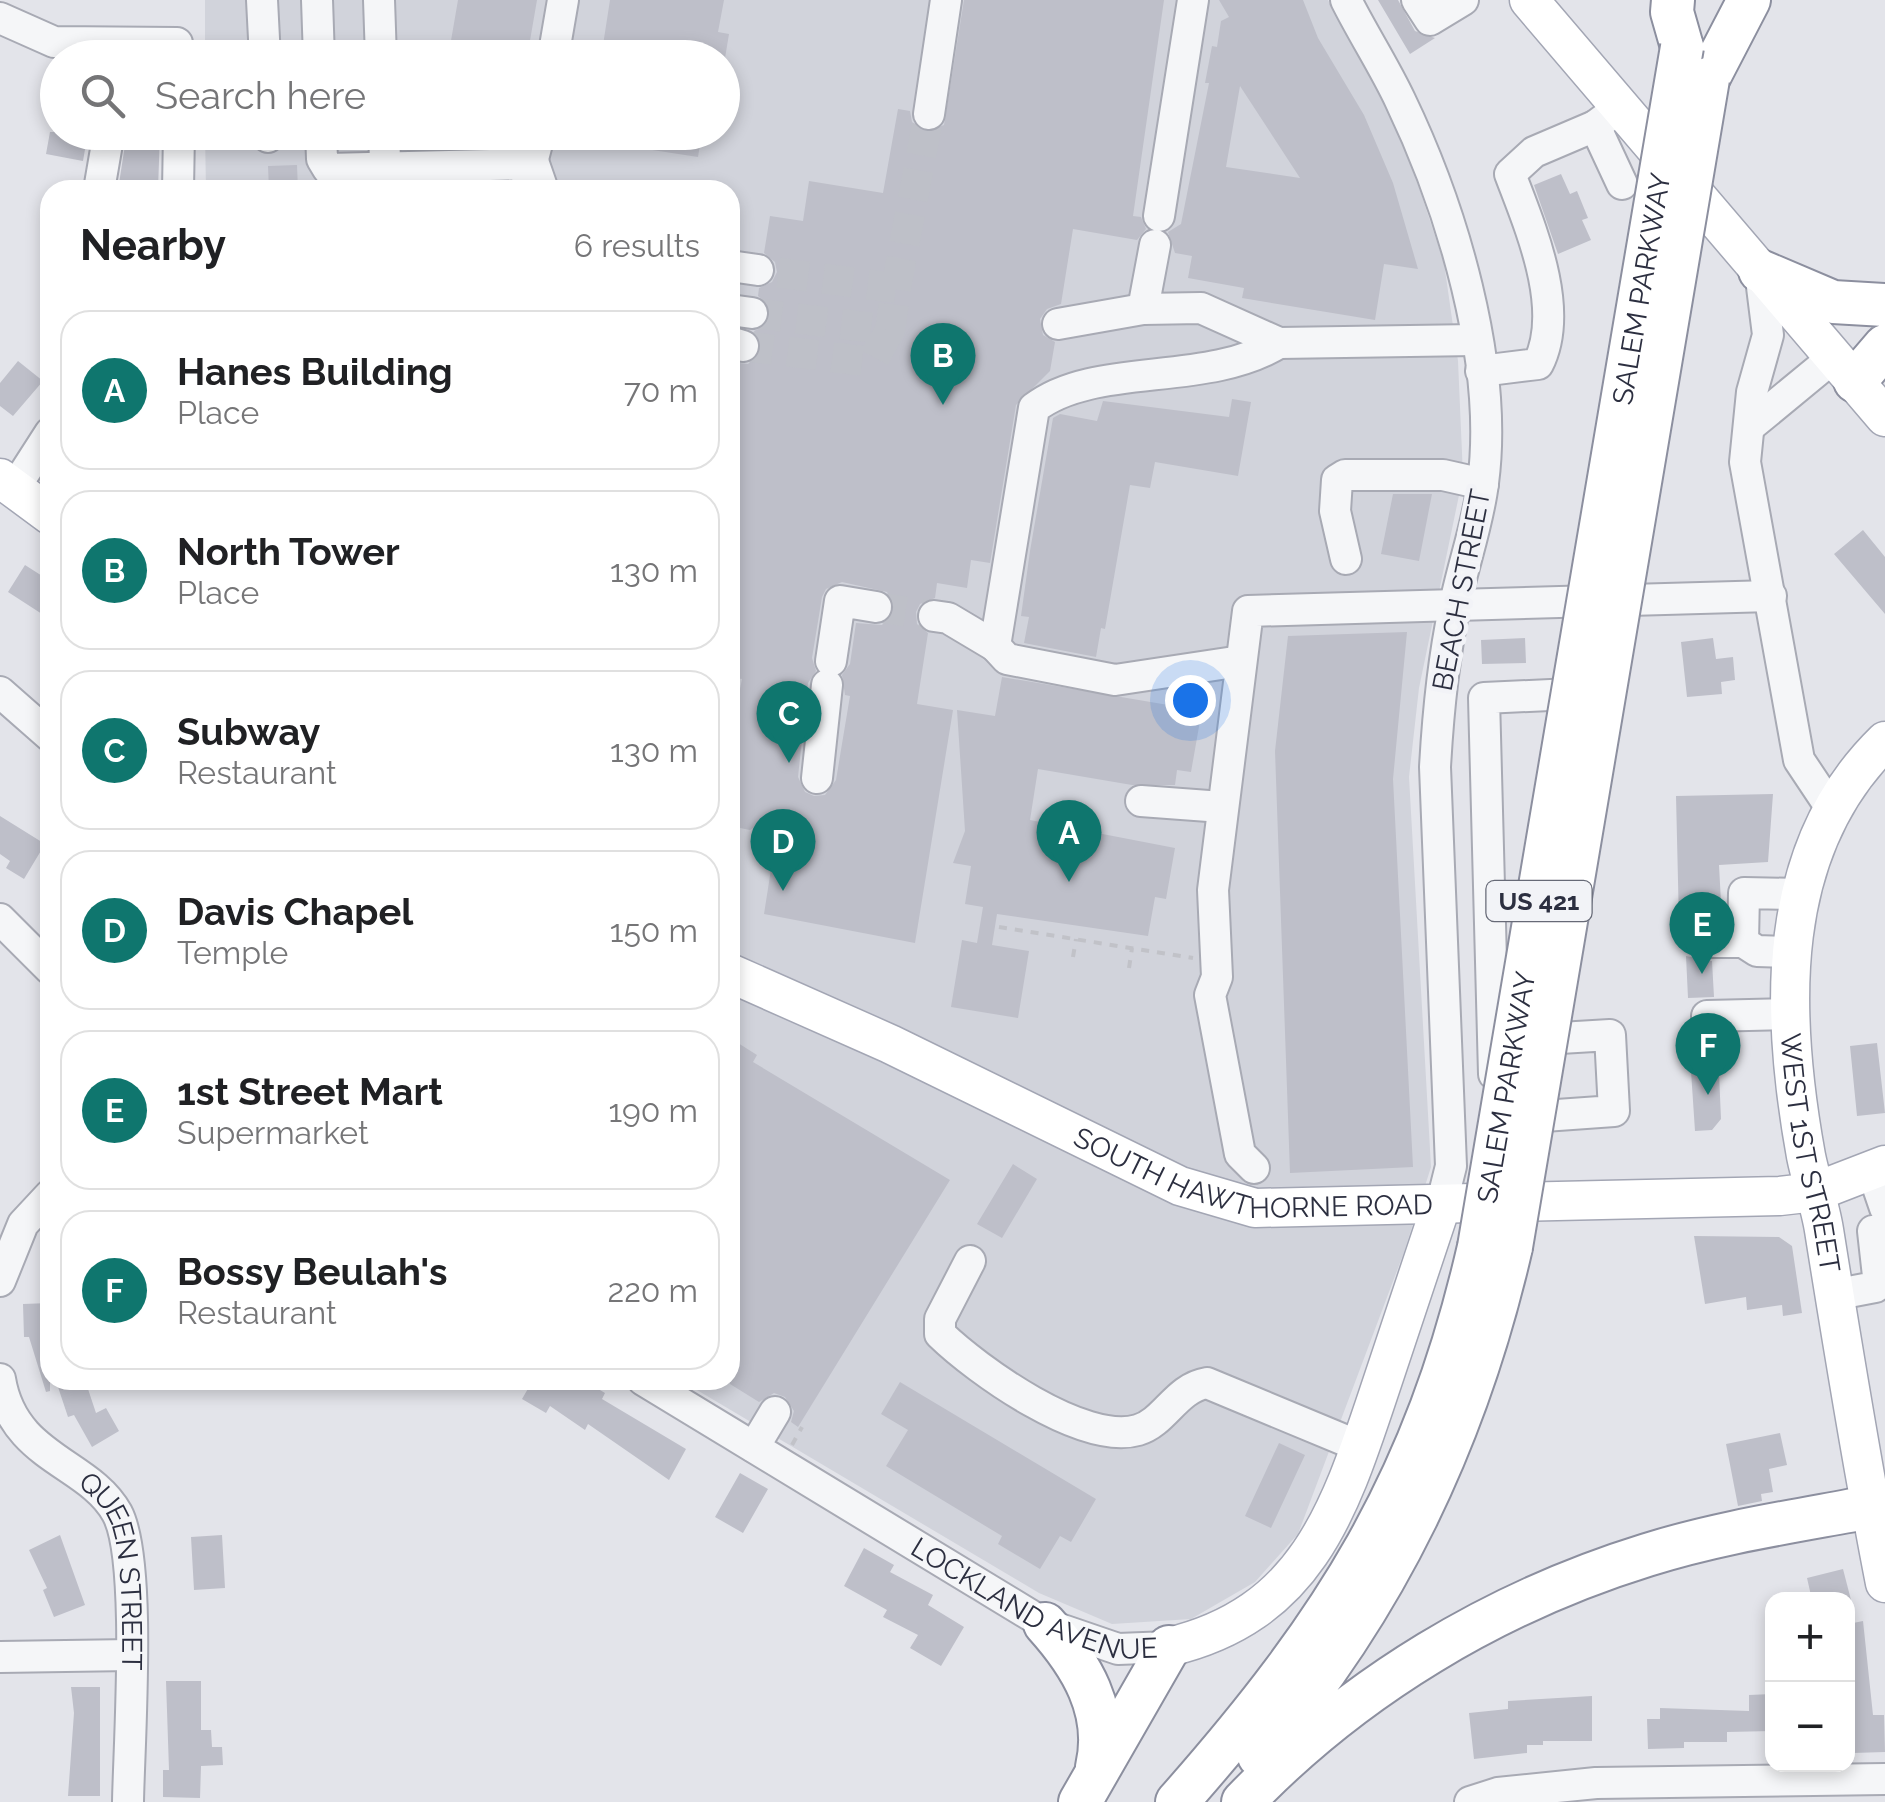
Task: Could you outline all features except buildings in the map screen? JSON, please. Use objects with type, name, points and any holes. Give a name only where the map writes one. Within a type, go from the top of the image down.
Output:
[{"type":"highway","points":[[1674,0],[1672,12],[1695,63],[1750,0]]},
{"type":"highway","name":"SALEM PARKWAY","points":[[1690,0],[1695,63]]},
{"type":"highway","name":"SALEM PARKWAY","points":[[1220,1802],[1334,1661],[1394,1566],[1464,1414],[1695,63],[1722,0]]},
{"type":"highway","points":[[1760,270],[1833,302],[1885,305]]},
{"type":"highway","points":[[1844,369],[1885,346]]},
{"type":"highway","name":"SALEM PARKWAY","points":[[1177,1802],[1276,1686],[1367,1550],[1435,1403],[1495,1247]]},
{"type":"highway","points":[[1242,1802],[1292,1754],[1369,1693],[1504,1612],[1649,1554],[1870,1507]]},
{"type":"highway","points":[[1045,1624],[1077,1661],[1092,1692],[1100,1744],[1087,1790]]},
{"type":"highway","points":[[1087,1790],[1169,1647]]},
{"type":"main road","points":[[1529,0],[1608,117],[1760,270],[1885,417]]},
{"type":"main road","points":[[7,483],[40,508]]},
{"type":"main road","name":"WEST 1ST STREET","points":[[1883,1560],[1870,1507],[1825,1238],[1798,1106],[1789,1014],[1792,952],[1814,844],[1831,808],[1885,741]]},
{"type":"main road","name":"SOUTH HAWTHORNE ROAD","points":[[740,977],[890,1044],[1180,1186],[1255,1208],[1441,1206],[1814,1192],[1878,1167]]},
{"type":"main road","name":"LOCKLAND AVENUE","points":[[1169,1647],[1216,1634],[1278,1594],[1331,1520],[1361,1447],[1441,1206]]},
{"type":"street","points":[[262,0],[263,40]]},
{"type":"street","points":[[317,0],[318,40]]},
{"type":"street","points":[[379,0],[380,40]]},
{"type":"street","points":[[556,40],[564,0]]},
{"type":"street","points":[[929,114],[946,0]]},
{"type":"street","points":[[1143,309],[1193,0]]},
{"type":"street","name":"BEACH STREET","points":[[1346,0],[1400,100],[1453,239],[1481,371],[1487,441],[1483,484],[1454,606],[1438,703],[1435,767],[1451,1166],[1441,1206]]},
{"type":"street","points":[[1418,0],[1430,20],[1458,1]]},
{"type":"street","points":[[0,18],[50,40]]},
{"type":"street","points":[[1481,371],[1538,364],[1547,347],[1545,287],[1510,174],[1534,152],[1608,117],[1622,184]]},
{"type":"street","points":[[101,180],[105,150]]},
{"type":"street","points":[[178,180],[179,150]]},
{"type":"street","points":[[322,150],[322,160],[328,168],[385,180],[384,150]]},
{"type":"street","points":[[534,180],[538,150]]},
{"type":"street","points":[[1760,270],[1767,300],[1768,334],[1752,392],[1745,462],[1799,760],[1831,808]]},
{"type":"street","points":[[1058,324],[1143,309],[1201,308],[1279,343],[1475,340]]},
{"type":"street","points":[[995,646],[1034,408],[1056,390],[1222,367],[1253,359],[1279,343]]},
{"type":"street","points":[[1749,426],[1844,369]]},
{"type":"street","points":[[7,483],[40,444]]},
{"type":"street","points":[[1346,559],[1334,493],[1337,480],[1345,474],[1443,475],[1483,484]]},
{"type":"street","points":[[1255,1208],[1254,1168],[1240,1154],[1205,967],[1248,612],[1772,596]]},
{"type":"street","points":[[817,778],[840,601],[876,607]]},
{"type":"street","points":[[1493,1042],[1610,1035],[1614,1111],[1495,1120],[1484,698],[1593,693],[1582,602]]},
{"type":"street","points":[[934,616],[948,618],[995,646],[1007,659],[1115,680],[1241,661]]},
{"type":"street","points":[[0,692],[40,727]]},
{"type":"street","points":[[1140,802],[1222,807]]},
{"type":"street","points":[[1743,942],[1744,893],[1801,894]]},
{"type":"street","points":[[0,919],[37,936]]},
{"type":"street","points":[[1703,942],[1743,942],[1756,951],[1792,952]]},
{"type":"street","points":[[1708,1016],[1789,1014]]},
{"type":"street","points":[[1834,1294],[1875,1287],[1881,1222],[1878,1167]]},
{"type":"street","points":[[0,1281],[23,1224],[40,1206]]},
{"type":"street","points":[[1825,1238],[1881,1222]]},
{"type":"street","points":[[970,1261],[940,1318],[940,1334],[1056,1417],[1116,1431],[1137,1431],[1186,1390],[1207,1383],[1361,1447]]},
{"type":"street","name":"QUEEN STREET","points":[[0,1379],[19,1426],[56,1462],[104,1495],[116,1512],[127,1549],[131,1655],[128,1802]]},
{"type":"street","name":"LOCKLAND AVENUE","points":[[665,1390],[1045,1624],[1118,1649],[1169,1647]]},
{"type":"street","points":[[754,1447],[775,1412]]},
{"type":"street","points":[[0,1656],[131,1655]]},
{"type":"street","points":[[1470,1802],[1498,1794],[1596,1783],[1834,1791],[1885,1779]]},
{"type":"path","points":[[998,927],[1132,948],[1205,967]]},
{"type":"path","points":[[1073,958],[1076,939]]},
{"type":"path","points":[[1130,968],[1132,948]]},
{"type":"path","points":[[792,1446],[802,1427]]},
{"type":"shaded area","points":[[205,0],[1328,0],[1399,127],[1444,263],[1458,361],[1463,476],[1419,688],[1409,777],[1431,1167],[1404,1252],[1298,1534],[1255,1582],[1191,1619],[1112,1624],[1039,1593],[697,1390],[740,1390],[740,180],[206,180],[205,150],[740,150],[740,40],[205,40]]},
{"type":"tunnel","points":[[896,288],[929,114]]},
{"type":"tunnel","points":[[752,313],[890,330],[896,288],[758,270]]},
{"type":"tunnel","points":[[743,346],[872,362],[890,330]]},
{"type":"tunnel","points":[[876,607],[934,616]]},
{"type":"place","name":"North Tower","points":[[943,405]]},
{"type":"place","name":"Subway","points":[[789,763]]},
{"type":"place","name":"Hanes Building","points":[[1069,882]]},
{"type":"place","name":"Davis Chapel","points":[[783,891]]},
{"type":"place","name":"1st Street Mart","points":[[1702,974]]},
{"type":"place","name":"Bossy Beulah's","points":[[1708,1095]]}]
